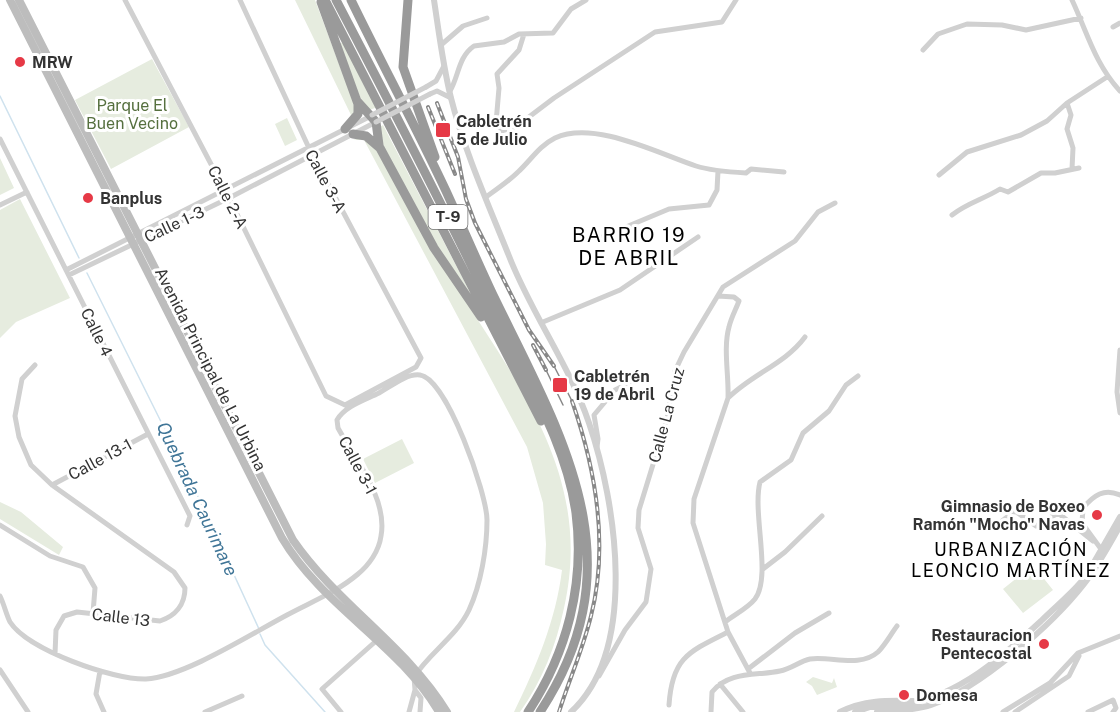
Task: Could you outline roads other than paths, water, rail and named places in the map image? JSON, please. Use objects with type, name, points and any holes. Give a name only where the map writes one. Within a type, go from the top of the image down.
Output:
[{"type":"highway","points":[[320,0],[357,100],[358,114],[349,131],[366,136],[380,148]]},
{"type":"highway","points":[[325,0],[493,330],[544,425],[554,437]]},
{"type":"highway","name":"T-9","points":[[336,0],[532,383],[567,473],[576,513],[577,573],[572,615],[564,640],[529,711]]},
{"type":"highway","name":"T-9","points":[[351,0],[453,207],[564,442],[579,489],[586,530],[586,577],[580,618],[567,665],[540,712]]},
{"type":"highway","points":[[408,0],[403,67],[405,77],[453,207]]},
{"type":"highway","points":[[357,100],[374,119],[380,148],[434,248],[461,290],[493,330]]},
{"type":"main road","name":"Avenida Principal de La Urbina","points":[[10,0],[283,522],[305,557],[416,674],[447,712]]},
{"type":"main road","name":"Avenida Principal de La Urbina","points":[[19,0],[282,538],[297,562],[326,595],[416,674],[439,712]]},
{"type":"street","name":"Calle 2-A","points":[[125,0],[229,198],[326,396]]},
{"type":"street","name":"Calle 3-A","points":[[240,0],[312,155],[421,358],[416,367],[345,405],[326,396]]},
{"type":"street","points":[[434,0],[450,94],[486,197],[511,261],[578,394],[597,448],[614,542],[618,579],[609,637],[598,677],[571,712]]},
{"type":"street","points":[[450,94],[466,51],[474,46],[504,42],[524,34],[553,33],[571,9],[586,0]]},
{"type":"street","points":[[524,34],[519,50],[497,74],[499,88],[496,123],[502,130],[517,126],[554,98],[655,32],[722,22],[736,0]]},
{"type":"street","points":[[1072,0],[1092,50],[1107,77],[1120,91]]},
{"type":"street","points":[[441,45],[463,26],[487,18]]},
{"type":"street","points":[[923,50],[938,34],[967,24],[1002,25],[1026,30],[1081,18]]},
{"type":"street","points":[[1113,27],[1120,23]]},
{"type":"street","points":[[374,119],[436,81],[444,64]]},
{"type":"street","points":[[939,175],[967,152],[1021,135],[1047,121],[1067,103],[1107,77]]},
{"type":"street","points":[[374,119],[436,91],[450,94]]},
{"type":"street","points":[[952,215],[976,199],[989,196],[1000,189],[1008,192],[1041,172],[1055,173],[1076,169],[1067,129],[1071,116],[1067,103]]},
{"type":"street","name":"Calle 1-3","points":[[135,239],[229,198],[312,155],[349,131],[374,119]]},
{"type":"street","name":"Calle 1-3","points":[[67,273],[309,148],[374,119]]},
{"type":"street","points":[[486,197],[519,171],[537,151],[556,138],[573,132],[604,135],[718,171],[746,173],[752,169],[784,172]]},
{"type":"street","name":"Calle 4","points":[[0,140],[190,516],[187,525]]},
{"type":"street","points":[[602,237],[669,209],[709,205],[717,190],[718,171]]},
{"type":"street","points":[[0,205],[27,192]]},
{"type":"street","name":"Calle La Cruz","points":[[598,677],[625,630],[646,602],[651,569],[638,528],[639,510],[667,419],[675,371],[697,328],[723,287],[795,241],[818,212],[836,203]]},
{"type":"street","points":[[543,322],[620,290],[698,237]]},
{"type":"street","points":[[718,296],[734,297],[739,301],[728,328],[726,351],[729,369],[728,398],[694,499],[693,522],[728,632],[749,671]]},
{"type":"street","points":[[728,398],[741,386],[795,350],[805,337]]},
{"type":"street","points":[[1120,350],[1117,392],[1120,413]]},
{"type":"street","name":"Calle 13","points":[[34,365],[22,379],[15,416],[19,437],[31,465],[52,484],[174,572],[185,588],[181,607],[168,618],[160,621],[77,612],[64,616],[56,630],[56,654]]},
{"type":"street","name":"Calle 3-1","points":[[334,590],[360,572],[371,560],[378,548],[382,529],[374,493],[338,428],[338,420],[347,409],[411,376],[424,376],[435,384],[452,414],[476,473],[487,518],[481,566],[469,609],[446,643],[416,674]]},
{"type":"street","points":[[725,622],[754,600],[763,569],[757,517],[760,482],[791,460],[803,434],[829,411],[846,385],[858,376]]},
{"type":"street","points":[[597,448],[598,439],[594,415],[615,390],[629,383]]},
{"type":"street","name":"Calle 13-1","points":[[52,484],[148,434]]},
{"type":"street","points":[[1093,541],[1082,523],[1083,508],[1098,494],[1108,492],[1120,495]]},
{"type":"street","points":[[1002,521],[1015,511],[1035,526],[1054,513],[1058,513],[1101,549]]},
{"type":"street","points":[[763,569],[785,552],[822,516]]},
{"type":"street","points":[[855,712],[870,707],[920,705],[953,690],[1006,653],[1079,585],[1120,517]]},
{"type":"street","points":[[0,525],[50,556],[83,567],[95,588],[93,613]]},
{"type":"street","points":[[877,712],[948,699],[1015,652],[1079,591],[1120,526]]},
{"type":"street","points":[[0,596],[10,622],[23,635],[56,654],[100,671],[134,678],[157,678],[184,668],[334,590]]},
{"type":"street","points":[[711,712],[712,692],[720,684],[749,671],[795,633],[829,613]]},
{"type":"street","points":[[749,671],[779,671],[810,659],[841,662],[870,656],[878,652],[897,626]]},
{"type":"street","points":[[669,705],[670,682],[676,667],[707,642],[728,632]]},
{"type":"street","points":[[1003,712],[1050,683],[1082,651],[1120,636]]},
{"type":"street","points":[[341,712],[322,689],[376,641]]},
{"type":"street","points":[[1015,712],[1069,676],[1082,651]]},
{"type":"street","points":[[0,670],[28,712]]},
{"type":"street","points":[[100,671],[96,694],[104,712]]},
{"type":"street","points":[[409,712],[415,690],[416,674]]},
{"type":"street","points":[[720,684],[743,712]]},
{"type":"street","points":[[415,690],[421,698],[420,712]]},
{"type":"street","points":[[205,712],[242,696]]},
{"type":"street","points":[[1088,712],[1113,700],[1116,708],[1113,712]]},
{"type":"street","points":[[840,712],[859,704],[873,702],[920,705]]},
{"type":"waterway","name":"Quebrada Caurimare","points":[[0,96],[79,258]]},
{"type":"waterway","name":"Quebrada Caurimare","points":[[87,273],[194,488],[259,629]]},
{"type":"waterway","name":"Quebrada Caurimare","points":[[260,634],[265,645],[325,712]]},
{"type":"tram line","points":[[554,366],[572,401]]},
{"type":"tram line","points":[[546,370],[563,405]]},
{"type":"railway","points":[[437,103],[458,157],[466,199],[475,223],[529,330],[554,366]]},
{"type":"railway","points":[[428,107],[455,174]]},
{"type":"railway","points":[[533,345],[546,370]]},
{"type":"railway","points":[[559,712],[588,628],[599,562],[599,535],[593,481],[588,454],[572,401]]},
{"type":"place","name":"MRW","points":[[20,62]]},
{"type":"place","name":"Cabletrén 5 de Julio","points":[[443,130]]},
{"type":"place","name":"Banplus","points":[[88,198]]},
{"type":"place","name":"Cabletrén 19 de Abril","points":[[560,385]]},
{"type":"place","name":"Gimnasio de Boxeo Ramón \"Mocho\" Navas","points":[[1097,515]]},
{"type":"place","name":"Restauracion Pentecostal","points":[[1044,644]]},
{"type":"place","name":"Domesa","points":[[904,695]]},
{"type":"district","name":"BARRIO 19 DE ABRIL","points":[[629,246]]},
{"type":"district","name":"URBANIZACIÓN LEONCIO MARTÍNEZ","points":[[1011,560]]},
{"type":"park label","name":"Parque El Buen Vecino","points":[[132,114]]}]
